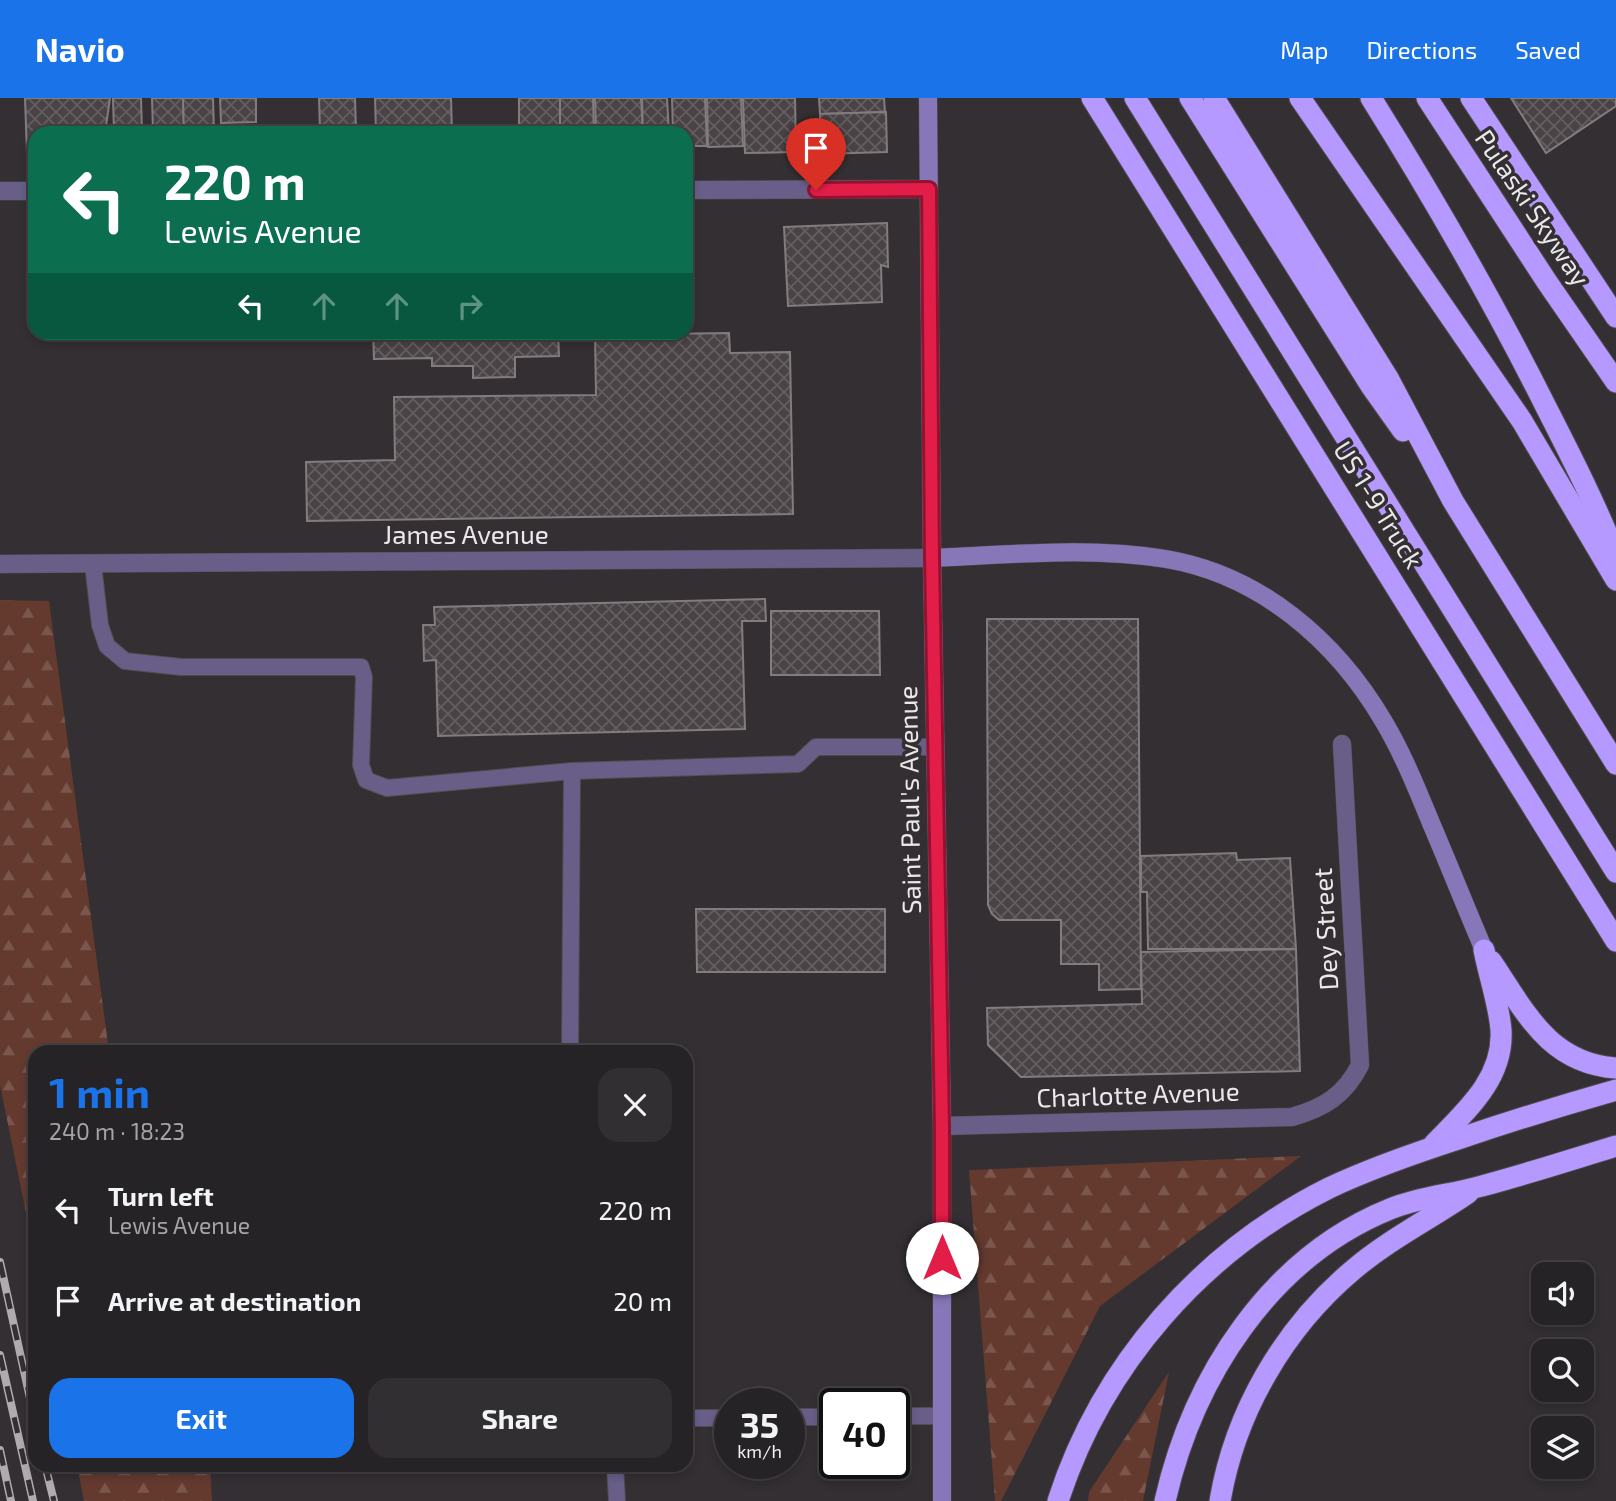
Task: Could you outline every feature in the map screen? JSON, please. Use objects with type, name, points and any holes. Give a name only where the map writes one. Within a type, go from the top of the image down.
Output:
[{"type":"highway","name":"US 1-9 Truck","points":[[1093,98],[1616,941]]},
{"type":"highway","points":[[1135,98],[1616,872]]},
{"type":"highway","points":[[1190,98],[1371,386],[1453,501],[1616,764]]},
{"type":"highway","points":[[1214,98],[1388,378],[1453,501]]},
{"type":"highway","points":[[1300,98],[1515,410],[1564,488],[1616,580]]},
{"type":"highway","points":[[1371,98],[1457,239],[1511,337],[1599,512],[1616,556]]},
{"type":"highway","name":"Pulaski Skyway","points":[[1427,98],[1616,382]]},
{"type":"highway","name":"Pulaski Skyway","points":[[1471,98],[1616,317]]},
{"type":"highway","points":[[1484,950],[1544,1036],[1572,1057],[1586,1063],[1616,1068]]},
{"type":"highway","points":[[1431,1148],[1485,1088],[1498,1058],[1500,1028],[1484,950]]},
{"type":"highway","points":[[1058,1501],[1080,1443],[1118,1375],[1151,1330],[1189,1288],[1232,1250],[1303,1202],[1356,1176],[1431,1148],[1616,1090]]},
{"type":"highway","points":[[1165,1501],[1200,1395],[1238,1332],[1273,1291],[1313,1255],[1364,1221],[1419,1198],[1476,1188],[1616,1146]]},
{"type":"highway","points":[[1220,1501],[1248,1408],[1270,1367],[1292,1335],[1330,1291],[1353,1270],[1376,1252],[1476,1188]]},
{"type":"street","name":"Saint Paul's Avenue","points":[[928,98],[932,558],[942,1126],[942,1501]]},
{"type":"street","points":[[693,190],[929,189]]},
{"type":"street","points":[[0,191],[28,191]]},
{"type":"street","points":[[932,558],[1074,553],[1142,556],[1193,565],[1266,595],[1307,628],[1330,651],[1366,694],[1383,720],[1409,771],[1484,950]]},
{"type":"street","name":"James Avenue","points":[[0,564],[932,558]]},
{"type":"street","name":"Dey Street","points":[[1331,1101],[1352,1081],[1360,1065],[1342,744]]},
{"type":"street","name":"Charlotte Avenue","points":[[942,1126],[1292,1117],[1313,1111],[1331,1101]]},
{"type":"lane","points":[[93,564],[100,625],[107,646],[125,661],[181,667],[361,667],[364,677],[361,765],[366,780],[387,788],[572,771],[798,764],[816,747],[935,747]]},
{"type":"lane","points":[[570,1045],[572,771]]},
{"type":"lane","points":[[910,1416],[941,1416]]},
{"type":"lane","points":[[693,1418],[714,1418]]},
{"type":"lane","points":[[615,1472],[617,1501]]},
{"type":"green space","points":[[0,600],[49,601],[108,1045],[28,1045],[28,1223],[0,1085]]},
{"type":"green space","points":[[1301,1156],[1100,1306],[1001,1501],[995,1501],[969,1170]]},
{"type":"green space","points":[[1169,1372],[1143,1501],[1088,1501],[1089,1492]]},
{"type":"green space","points":[[78,1472],[210,1472],[212,1501],[84,1501]]},
{"type":"building","points":[[25,98],[110,98],[106,126],[28,126],[27,155]]},
{"type":"building","points":[[113,98],[141,98],[142,126],[114,126]]},
{"type":"building","points":[[152,98],[183,98],[184,126],[153,126]]},
{"type":"building","points":[[183,98],[213,98],[214,126],[184,126]]},
{"type":"building","points":[[220,98],[256,98],[256,122],[221,123]]},
{"type":"building","points":[[319,98],[355,98],[356,126],[320,126]]},
{"type":"building","points":[[375,98],[451,98],[452,126],[376,126]]},
{"type":"building","points":[[519,98],[560,98],[560,126],[519,126]]},
{"type":"building","points":[[560,98],[593,98],[594,126],[560,126]]},
{"type":"building","points":[[595,98],[641,98],[643,126],[596,126]]},
{"type":"building","points":[[642,98],[667,98],[669,126],[643,126]]},
{"type":"building","points":[[672,98],[705,98],[707,146],[693,146],[693,126],[673,126]]},
{"type":"building","points":[[707,98],[741,98],[743,146],[708,147]]},
{"type":"building","points":[[743,98],[795,98],[796,152],[745,153]]},
{"type":"building","points":[[819,98],[884,98],[885,112],[820,114]]},
{"type":"building","points":[[1511,98],[1616,98],[1616,106],[1546,153]]},
{"type":"building","points":[[886,112],[887,152],[820,154],[820,114]]},
{"type":"building","points":[[887,223],[888,267],[881,265],[882,302],[788,306],[784,227]]},
{"type":"building","points":[[729,333],[730,353],[790,352],[793,514],[307,521],[306,462],[395,460],[394,397],[596,395],[595,340],[693,340],[693,334]]},
{"type":"building","points":[[373,340],[558,340],[559,356],[515,357],[515,377],[473,378],[473,366],[432,366],[432,358],[374,359]]},
{"type":"building","points":[[765,599],[766,621],[742,621],[745,729],[438,736],[436,660],[424,661],[423,625],[435,625],[434,607]]},
{"type":"building","points":[[771,611],[879,611],[880,675],[771,675]]},
{"type":"building","points":[[987,619],[1138,619],[1141,989],[1099,990],[1099,964],[1061,964],[1061,920],[999,920],[988,905]]},
{"type":"building","points":[[1236,853],[1237,860],[1290,858],[1296,949],[1148,949],[1147,892],[1141,892],[1141,856]]},
{"type":"building","points":[[696,909],[885,909],[885,972],[697,972]]},
{"type":"building","points":[[1296,949],[1300,1071],[1021,1077],[988,1045],[987,1008],[1142,1004],[1141,952]]},
{"type":"railway","points":[[0,1262],[28,1389]]},
{"type":"railway","points":[[0,1355],[33,1501]]},
{"type":"railway","points":[[0,1450],[11,1501]]},
{"type":"railway","points":[[47,1472],[54,1501]]},
{"type":"route","points":[[816,190],[929,189],[942,1258]]}]
